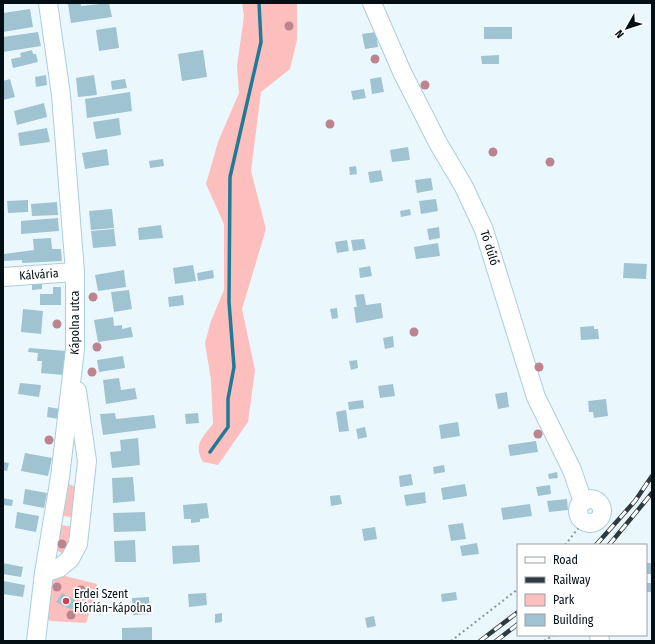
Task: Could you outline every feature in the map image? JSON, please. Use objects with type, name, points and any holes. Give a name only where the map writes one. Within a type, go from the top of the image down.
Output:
[{"type":"street","name":"Kápolna utca","points":[[36,641],[44,573],[60,477],[74,366],[75,272],[61,95],[48,3]]},
{"type":"street","name":"Tó dűlő","points":[[372,3],[402,72],[438,143],[464,187],[484,230],[536,397],[572,470],[583,502],[594,500],[602,509],[598,520],[591,523],[584,521]]},
{"type":"street","name":"Kálvária","points":[[3,277],[75,272]]},
{"type":"street","points":[[44,573],[59,568],[70,559],[78,544],[86,480],[86,460],[74,366]]},
{"type":"street","points":[[60,477],[86,480]]},
{"type":"street","points":[[53,519],[81,523]]},
{"type":"path","points":[[566,544],[584,521]]},
{"type":"path","points":[[451,641],[517,590]]},
{"type":"green space","points":[[242,3],[297,3],[297,40],[290,69],[261,92],[251,171],[266,229],[242,309],[255,370],[248,422],[218,465],[203,462],[199,451],[202,438],[213,424],[211,380],[205,343],[211,321],[224,290],[224,224],[206,184],[218,142],[239,93],[237,66],[244,16]]},
{"type":"green space","points":[[69,484],[76,487],[76,515],[70,517],[63,516]]},
{"type":"green space","points":[[61,525],[75,527],[73,546],[63,554],[58,551]]},
{"type":"green space","points":[[49,575],[61,575],[97,584],[86,623],[50,621],[44,615]]},
{"type":"building","points":[[81,3],[81,6],[109,3],[112,17],[71,23],[68,4]]},
{"type":"building","points":[[30,9],[33,27],[3,32],[3,13]]},
{"type":"building","points":[[116,27],[119,48],[99,51],[96,30]]},
{"type":"building","points":[[484,27],[512,27],[512,39],[484,39]]},
{"type":"building","points":[[38,32],[41,46],[3,52],[3,37]]},
{"type":"building","points":[[376,32],[378,47],[365,49],[362,34]]},
{"type":"building","points":[[32,50],[33,54],[36,54],[38,62],[13,68],[11,59],[21,57],[20,53]]},
{"type":"building","points":[[203,50],[207,77],[182,81],[178,54]]},
{"type":"building","points":[[499,55],[499,64],[482,64],[481,56]]},
{"type":"building","points":[[46,75],[47,85],[36,87],[35,77]]},
{"type":"building","points":[[94,75],[97,95],[78,97],[76,78]]},
{"type":"building","points":[[381,77],[384,92],[372,94],[370,79]]},
{"type":"building","points":[[10,79],[15,97],[3,100],[3,81]]},
{"type":"building","points":[[125,79],[127,88],[112,90],[111,81]]},
{"type":"building","points":[[364,89],[366,98],[353,100],[351,91]]},
{"type":"building","points":[[130,92],[132,111],[87,118],[85,99]]},
{"type":"building","points":[[44,103],[47,117],[17,125],[14,111]]},
{"type":"building","points":[[119,118],[121,135],[96,139],[93,122]]},
{"type":"building","points":[[47,128],[50,142],[20,146],[18,133]]},
{"type":"building","points":[[408,147],[410,160],[392,162],[390,150]]},
{"type":"building","points":[[107,149],[109,165],[85,169],[82,153]]},
{"type":"building","points":[[163,159],[164,166],[150,168],[149,161]]},
{"type":"building","points":[[356,166],[357,174],[350,175],[349,167]]},
{"type":"building","points":[[381,170],[383,181],[370,183],[368,172]]},
{"type":"building","points":[[431,178],[433,190],[417,193],[415,180]]},
{"type":"building","points":[[436,199],[438,211],[421,214],[419,201]]},
{"type":"building","points":[[28,200],[28,212],[8,213],[7,201]]},
{"type":"building","points":[[57,202],[58,215],[32,216],[31,204]]},
{"type":"building","points":[[112,209],[114,228],[91,230],[89,211]]},
{"type":"building","points":[[410,209],[411,215],[401,217],[400,211]]},
{"type":"building","points":[[58,218],[59,231],[21,234],[21,221]]},
{"type":"building","points":[[161,225],[163,238],[139,240],[138,228]]},
{"type":"building","points":[[439,227],[440,238],[429,240],[427,229]]},
{"type":"building","points":[[114,229],[116,246],[93,248],[91,231]]},
{"type":"building","points":[[51,238],[52,249],[61,249],[62,261],[22,263],[22,260],[4,261],[4,254],[34,250],[33,239]]},
{"type":"building","points":[[364,239],[366,249],[353,251],[351,240]]},
{"type":"building","points":[[347,240],[349,251],[337,253],[335,242]]},
{"type":"building","points":[[438,243],[440,256],[416,259],[414,247]]},
{"type":"building","points":[[624,263],[647,264],[646,279],[623,278]]},
{"type":"building","points":[[193,265],[196,281],[175,284],[173,268]]},
{"type":"building","points":[[370,266],[372,276],[360,278],[359,268]]},
{"type":"building","points":[[124,270],[126,287],[98,291],[95,275]]},
{"type":"building","points":[[213,270],[214,278],[198,281],[197,273]]},
{"type":"building","points":[[42,282],[42,289],[32,290],[32,283]]},
{"type":"building","points":[[53,287],[61,287],[61,305],[40,305],[40,294],[53,294]]},
{"type":"building","points":[[129,290],[132,309],[114,312],[111,292]]},
{"type":"building","points":[[364,294],[366,305],[381,303],[383,318],[356,323],[354,307],[357,307],[355,295]]},
{"type":"building","points":[[183,295],[184,305],[169,307],[168,297]]},
{"type":"building","points":[[337,308],[338,318],[332,319],[330,309]]},
{"type":"building","points":[[23,309],[43,311],[41,334],[21,332]]},
{"type":"building","points":[[113,317],[114,326],[122,325],[122,329],[131,327],[133,337],[98,342],[94,320]]},
{"type":"building","points":[[594,326],[594,329],[598,329],[599,339],[581,340],[580,327]]},
{"type":"building","points":[[393,336],[394,347],[385,349],[383,338]]},
{"type":"building","points":[[29,348],[66,351],[63,375],[41,373],[42,361],[37,361],[38,353],[28,352]]},
{"type":"building","points":[[123,356],[125,368],[99,372],[97,360]]},
{"type":"building","points":[[357,360],[358,368],[351,370],[349,361]]},
{"type":"building","points":[[119,378],[121,390],[135,388],[137,399],[106,404],[103,380]]},
{"type":"building","points":[[20,383],[41,385],[39,397],[18,394]]},
{"type":"building","points":[[393,384],[395,396],[380,398],[378,386]]},
{"type":"building","points":[[507,392],[509,407],[498,409],[495,394]]},
{"type":"building","points":[[606,399],[608,416],[594,418],[593,412],[589,412],[588,401]]},
{"type":"building","points":[[363,400],[364,408],[349,410],[348,402]]},
{"type":"building","points":[[48,407],[60,409],[59,419],[47,417]]},
{"type":"building","points":[[346,410],[349,431],[339,432],[336,412]]},
{"type":"building","points":[[115,413],[116,419],[154,415],[156,428],[103,435],[100,414]]},
{"type":"building","points":[[198,413],[199,423],[186,424],[185,414]]},
{"type":"building","points":[[458,422],[460,436],[441,439],[439,425]]},
{"type":"building","points":[[365,427],[367,437],[358,439],[356,429]]},
{"type":"building","points":[[138,438],[140,465],[112,468],[110,452],[121,451],[120,440]]},
{"type":"building","points":[[536,441],[538,452],[510,456],[508,445]]},
{"type":"building","points":[[25,453],[52,458],[48,476],[21,471]]},
{"type":"building","points":[[3,462],[9,463],[7,471],[3,470]]},
{"type":"building","points":[[444,465],[445,472],[434,474],[433,467]]},
{"type":"building","points":[[557,472],[558,478],[549,479],[548,474]]},
{"type":"building","points":[[411,474],[413,485],[400,487],[399,476]]},
{"type":"building","points":[[133,477],[135,501],[113,503],[112,478]]},
{"type":"building","points":[[465,484],[467,496],[443,500],[441,488]]},
{"type":"building","points":[[550,485],[551,494],[538,496],[536,487]]},
{"type":"building","points":[[25,489],[47,493],[44,508],[23,504]]},
{"type":"building","points":[[425,492],[426,503],[406,506],[404,495]]},
{"type":"building","points":[[340,495],[342,504],[331,506],[330,496]]},
{"type":"building","points":[[3,498],[13,500],[12,506],[3,505]]},
{"type":"building","points":[[567,499],[568,510],[549,512],[547,501]]},
{"type":"building","points":[[207,503],[209,518],[200,519],[200,522],[191,523],[191,519],[184,519],[183,505]]},
{"type":"building","points":[[530,504],[532,516],[503,520],[501,508]]},
{"type":"building","points":[[17,512],[39,516],[36,532],[15,528]]},
{"type":"building","points":[[145,512],[146,531],[114,532],[113,513]]},
{"type":"building","points":[[463,523],[466,539],[451,541],[448,525]]},
{"type":"building","points":[[375,527],[377,539],[364,541],[362,529]]},
{"type":"building","points":[[135,540],[136,562],[115,562],[114,541]]},
{"type":"building","points":[[477,543],[479,554],[462,556],[460,546]]},
{"type":"building","points":[[199,545],[200,562],[173,564],[172,546]]},
{"type":"building","points":[[3,563],[23,567],[21,577],[3,574]]},
{"type":"building","points":[[647,563],[652,563],[652,574],[647,574]]},
{"type":"building","points":[[3,581],[25,585],[23,597],[3,594]]},
{"type":"building","points":[[647,583],[651,583],[652,592],[647,592]]},
{"type":"building","points":[[456,592],[457,600],[442,602],[441,594]]},
{"type":"building","name":"Erdei Szent Flórián-kápolna","points":[[62,593],[75,600],[76,606],[73,609],[56,602]]},
{"type":"building","points":[[206,593],[207,605],[189,607],[188,594]]},
{"type":"building","points":[[149,597],[150,614],[133,615],[132,598]]},
{"type":"building","points":[[222,613],[222,622],[215,623],[215,614]]},
{"type":"building","points":[[374,616],[376,626],[367,628],[365,618]]},
{"type":"building","points":[[152,627],[152,641],[122,641],[122,628]]},
{"type":"waterway","points":[[210,452],[228,427],[228,399],[234,367],[229,302],[230,177],[261,42],[259,3]]},
{"type":"railway","points":[[597,544],[635,501],[652,476]]},
{"type":"railway","points":[[610,544],[652,493]]},
{"type":"railway","points":[[480,641],[517,613]]},
{"type":"railway","points":[[496,641],[517,625]]},
{"type":"place","name":"Erdei Szent Flórián-kápolna","points":[[66,601]]}]
